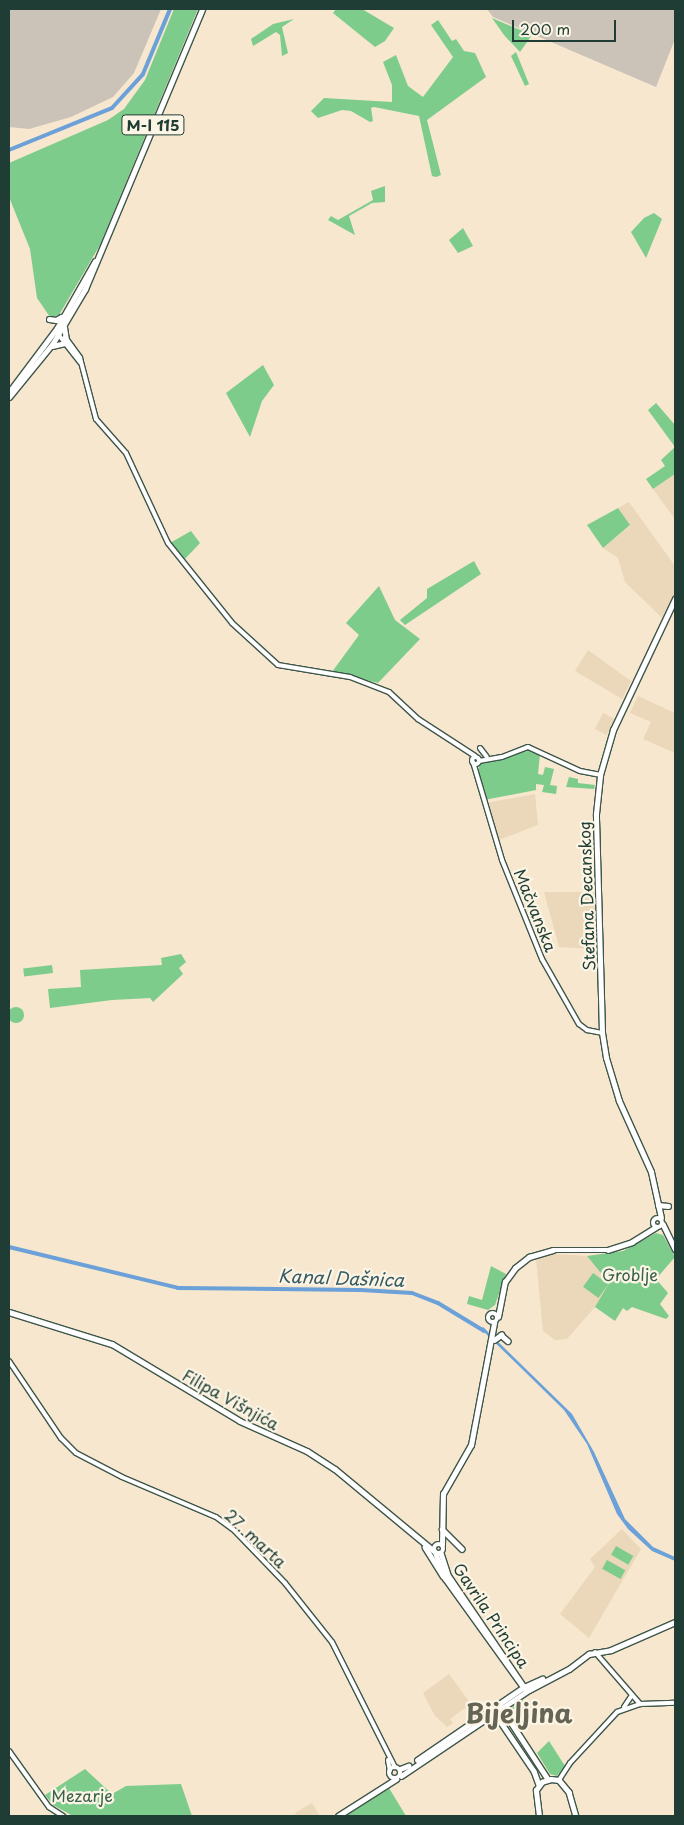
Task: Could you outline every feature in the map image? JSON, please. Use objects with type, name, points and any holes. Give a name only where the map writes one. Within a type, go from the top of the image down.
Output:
[{"type":"main road","name":"M-I 115","points":[[9,392],[49,339],[65,325],[105,243],[202,9]]},
{"type":"main road","name":"M-I 115","points":[[9,397],[49,348],[105,243]]},
{"type":"main road","points":[[49,339],[50,322],[57,320],[66,313]]},
{"type":"main road","points":[[49,348],[66,341],[65,325]]},
{"type":"main road","name":"Stefana Decanskog","points":[[658,1198],[650,1170],[612,1082],[602,1033],[596,836],[600,775],[615,727],[675,599]]},
{"type":"main road","points":[[658,1198],[663,1224],[675,1248]]},
{"type":"main road","points":[[642,1236],[654,1220],[658,1198]]},
{"type":"main road","points":[[658,1204],[668,1206]]},
{"type":"main road","points":[[654,1220],[661,1218]]},
{"type":"main road","points":[[654,1220],[657,1227],[671,1241]]},
{"type":"main road","points":[[442,1546],[441,1527],[444,1491],[471,1445],[494,1335],[492,1323],[488,1317],[500,1300],[509,1276],[531,1256],[553,1250],[608,1250],[642,1236],[663,1224]]},
{"type":"main road","points":[[492,1323],[498,1317],[500,1300]]},
{"type":"main road","name":"Filipa Višnjića","points":[[9,1312],[112,1344],[240,1421],[307,1451],[335,1469],[422,1542]]},
{"type":"main road","points":[[492,1313],[498,1317]]},
{"type":"main road","points":[[494,1335],[501,1335],[508,1341]]},
{"type":"main road","points":[[441,1527],[462,1549]]},
{"type":"main road","points":[[441,1533],[436,1550],[445,1577]]},
{"type":"main road","points":[[422,1542],[436,1550]]},
{"type":"main road","points":[[422,1542],[438,1572],[445,1577]]},
{"type":"main road","points":[[436,1550],[442,1546]]},
{"type":"main road","points":[[436,1550],[442,1546]]},
{"type":"main road","name":"Gavrila Principa","points":[[436,1550],[448,1575],[519,1681]]},
{"type":"main road","name":"Gavrila Principa","points":[[445,1577],[525,1689]]},
{"type":"main road","points":[[338,1816],[398,1778],[494,1711],[516,1693],[553,1676],[594,1651],[606,1652],[675,1622]]},
{"type":"main road","points":[[516,1693],[519,1681],[535,1681],[553,1676]]},
{"type":"main road","points":[[500,1706],[535,1681]]},
{"type":"main road","points":[[500,1706],[548,1779]]},
{"type":"main road","points":[[380,1788],[390,1772],[494,1711]]},
{"type":"main road","points":[[494,1711],[540,1783]]},
{"type":"main road","points":[[398,1768],[398,1778]]},
{"type":"main road","points":[[390,1772],[398,1778]]},
{"type":"main road","points":[[539,1816],[535,1795],[540,1783],[548,1779],[559,1780],[569,1792],[576,1816]]},
{"type":"street","points":[[58,331],[82,366],[94,415],[126,453],[168,543],[232,624],[278,665],[350,677],[390,692],[418,718],[465,749],[476,760],[502,757],[531,747],[580,771],[600,775]]},
{"type":"street","points":[[480,748],[489,758]]},
{"type":"street","name":"Mačvanska","points":[[476,760],[475,776],[502,860],[542,960],[579,1024],[590,1032],[602,1033]]},
{"type":"street","name":"27. marta","points":[[9,1361],[61,1438],[76,1453],[122,1477],[216,1517],[235,1531],[285,1583],[332,1642],[387,1755]]},
{"type":"street","points":[[594,1651],[640,1704]]},
{"type":"street","points":[[602,1660],[606,1652]]},
{"type":"street","points":[[559,1780],[570,1763],[630,1702],[632,1695]]},
{"type":"street","points":[[623,1708],[640,1704],[675,1703]]},
{"type":"street","points":[[9,1751],[49,1807],[63,1816]]},
{"type":"street","points":[[387,1755],[398,1768]]},
{"type":"street","points":[[387,1755],[390,1772]]},
{"type":"shaded area","points":[[9,9],[161,9],[134,73],[113,97],[71,117],[29,129],[9,127]]},
{"type":"shaded area","points":[[487,9],[675,9],[675,39],[656,87],[493,17]]},
{"type":"shaded area","points":[[674,475],[675,477],[675,519],[653,489]]},
{"type":"shaded area","points":[[629,502],[675,566],[675,592],[662,618],[625,582],[618,558],[603,548],[630,526],[618,508]]},
{"type":"shaded area","points":[[588,650],[631,681],[622,699],[575,671]]},
{"type":"shaded area","points":[[638,696],[675,713],[675,753],[643,739],[651,722],[630,713]]},
{"type":"shaded area","points":[[603,713],[615,719],[606,735],[595,729]]},
{"type":"shaded area","points":[[535,794],[538,825],[499,840],[486,803]]},
{"type":"shaded area","points":[[544,892],[594,892],[596,949],[559,947]]},
{"type":"shaded area","points":[[554,1254],[587,1256],[609,1283],[595,1307],[567,1339],[555,1340],[543,1331],[536,1259]]},
{"type":"shaded area","points":[[622,1529],[641,1549],[589,1638],[560,1614],[595,1567],[590,1559]]},
{"type":"shaded area","points":[[449,1674],[474,1708],[468,1712],[465,1708],[450,1719],[453,1723],[447,1727],[435,1716],[423,1693]]},
{"type":"shaded area","points":[[312,1803],[320,1816],[296,1816],[295,1813]]},
{"type":"green space","points":[[174,9],[198,9],[100,245],[59,315],[50,317],[37,298],[30,249],[9,197],[9,163],[108,120],[124,109],[145,80]]},
{"type":"green space","points":[[336,9],[362,9],[394,28],[385,41],[375,47],[333,13]]},
{"type":"green space","points":[[492,18],[532,35],[520,52],[504,35]]},
{"type":"green space","points":[[294,19],[282,27],[288,53],[282,56],[280,35],[276,32],[253,46],[251,39],[273,24]]},
{"type":"green space","points":[[438,20],[452,41],[456,39],[464,51],[475,53],[486,77],[427,120],[441,175],[436,177],[432,176],[419,116],[374,107],[371,108],[373,121],[370,122],[351,111],[342,110],[318,118],[311,111],[324,98],[392,102],[392,85],[383,62],[396,55],[408,86],[423,97],[453,57],[431,25]]},
{"type":"green space","points":[[516,52],[529,84],[525,86],[511,56]]},
{"type":"green space","points":[[385,186],[385,202],[372,203],[349,216],[355,235],[328,220],[331,216],[338,220],[373,200],[371,191]]},
{"type":"green space","points":[[654,213],[662,219],[646,258],[631,232],[644,218]]},
{"type":"green space","points":[[463,228],[473,246],[458,253],[449,240]]},
{"type":"green space","points":[[263,365],[274,385],[262,401],[250,437],[226,393]]},
{"type":"green space","points":[[656,403],[675,425],[675,447],[648,410]]},
{"type":"green space","points":[[675,447],[675,474],[653,489],[646,479],[665,466],[661,460]]},
{"type":"green space","points":[[618,508],[630,525],[603,548],[587,525]]},
{"type":"green space","points":[[191,531],[200,543],[183,561],[170,543]]},
{"type":"green space","points":[[474,561],[481,574],[405,625],[400,620],[427,598],[427,589]]},
{"type":"green space","points":[[379,586],[395,620],[420,639],[378,683],[332,672],[359,635],[346,623]]},
{"type":"green space","points":[[531,750],[540,754],[538,774],[543,775],[545,767],[554,769],[550,785],[557,786],[556,794],[542,792],[544,785],[536,784],[536,790],[484,800],[477,774],[480,764]]},
{"type":"green space","points":[[569,777],[578,779],[578,783],[595,785],[594,789],[566,787]]},
{"type":"green space","points":[[181,954],[186,962],[179,968],[183,974],[153,1002],[150,998],[112,1000],[50,1008],[48,989],[81,987],[80,970],[162,965],[161,958]]},
{"type":"green space","points":[[52,965],[53,973],[24,976],[23,969]]},
{"type":"green space","points":[[16,1007],[24,1015],[16,1023],[8,1015]]},
{"type":"green space","name":"Groblje","points":[[656,1233],[663,1235],[675,1257],[656,1279],[668,1293],[660,1304],[669,1316],[666,1319],[632,1307],[627,1311],[623,1308],[615,1321],[595,1307],[609,1283],[587,1256],[623,1251]]},
{"type":"green space","points":[[491,1266],[506,1274],[495,1305],[488,1310],[467,1304],[469,1296],[482,1300]]},
{"type":"green space","points":[[593,1273],[608,1284],[598,1298],[583,1287]]},
{"type":"green space","points":[[616,1546],[633,1556],[628,1565],[611,1555]]},
{"type":"green space","points":[[607,1560],[625,1570],[621,1579],[602,1569]]},
{"type":"green space","points":[[523,1700],[537,1722],[518,1724],[516,1712],[509,1709]]},
{"type":"green space","points":[[549,1741],[565,1766],[557,1776],[550,1774],[537,1753]]},
{"type":"green space","name":"Mezarje","points":[[85,1769],[112,1794],[126,1786],[181,1784],[192,1816],[73,1816],[53,1805],[45,1795]]},
{"type":"green space","points":[[389,1788],[406,1816],[346,1816],[353,1811]]},
{"type":"water","points":[[483,1327],[572,1414],[594,1452],[625,1519],[653,1547],[675,1557],[675,1561],[652,1551],[628,1529],[617,1514],[587,1444],[564,1410],[481,1329]]},
{"type":"waterway","points":[[9,150],[112,108],[143,74],[170,9]]},
{"type":"waterway","name":"Kanal Dašnica","points":[[9,1247],[178,1288],[361,1290],[412,1293],[438,1303],[484,1331]]},
{"type":"district","name":"Bijeljina","points":[[519,1713]]}]
